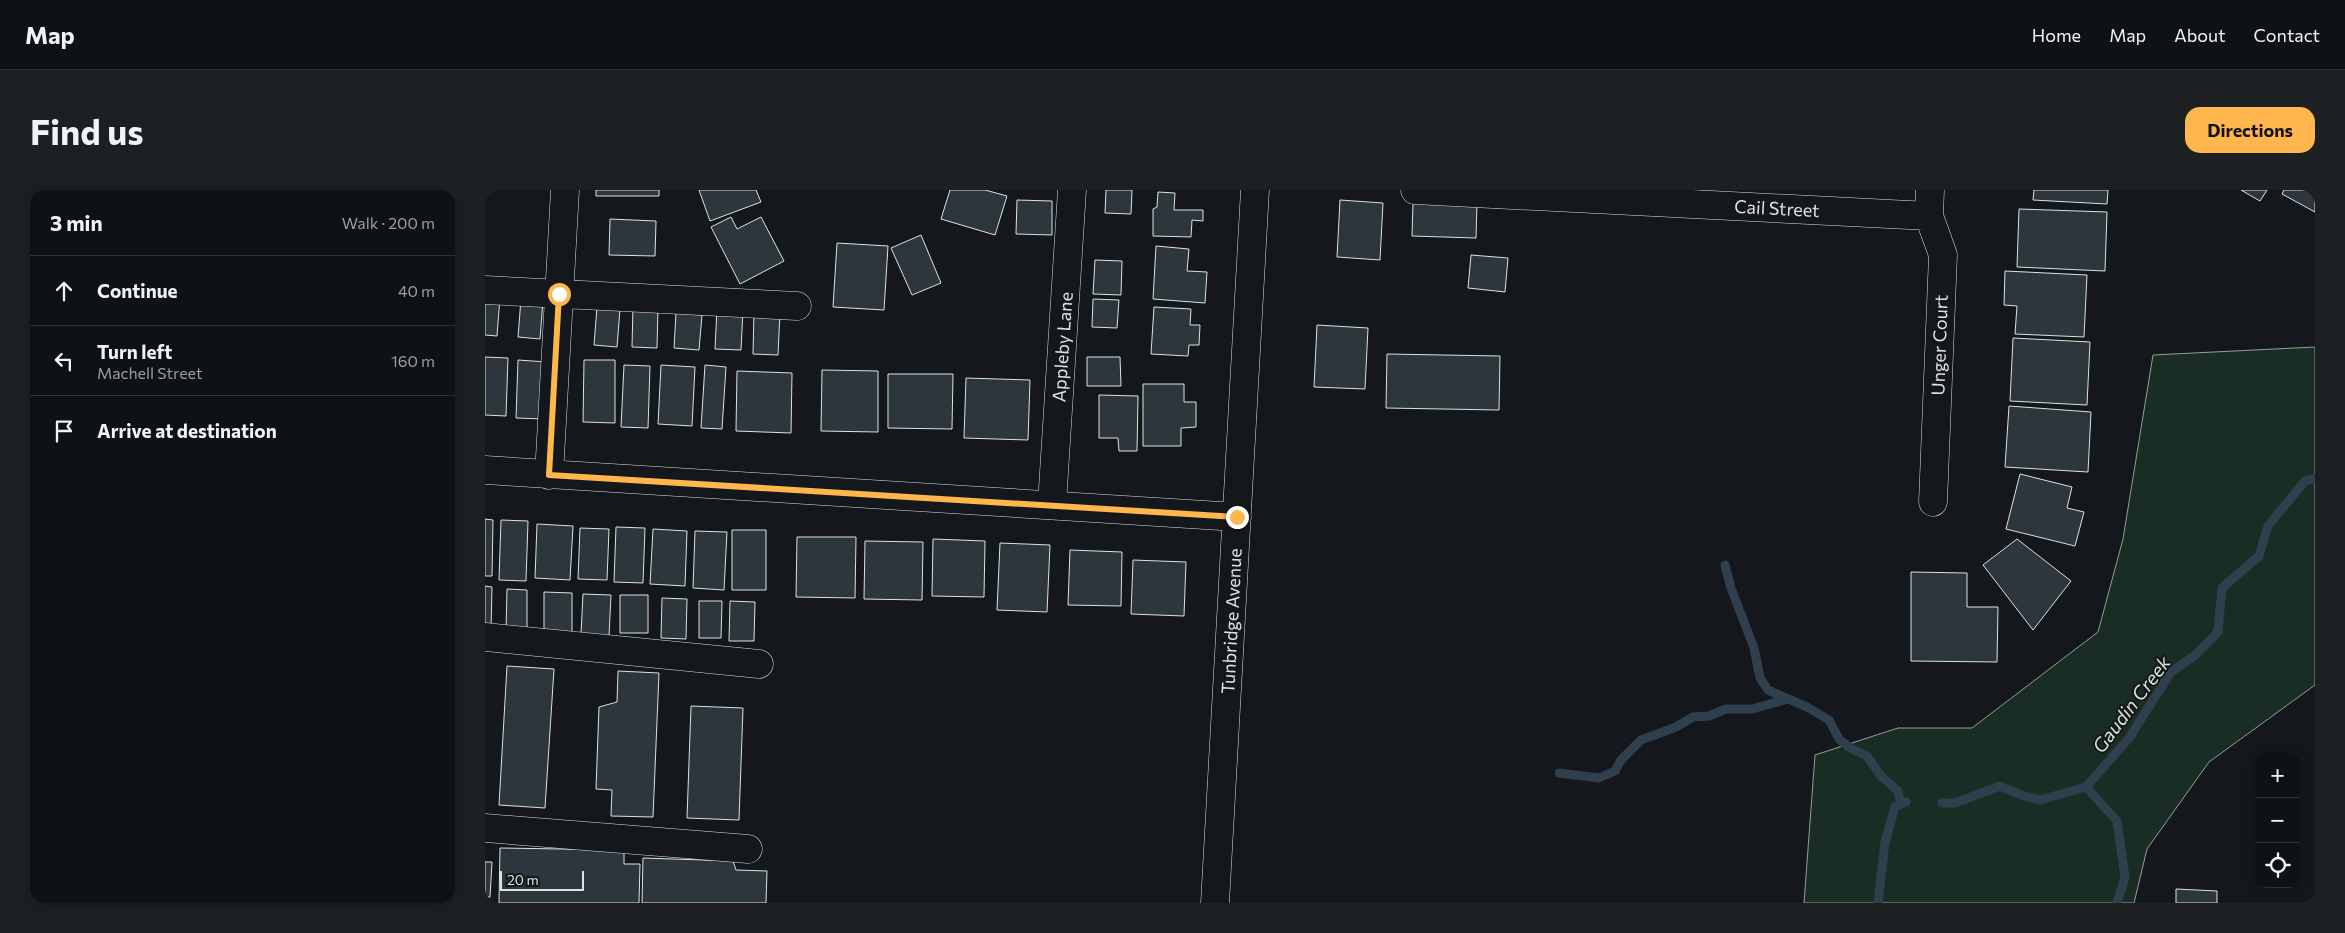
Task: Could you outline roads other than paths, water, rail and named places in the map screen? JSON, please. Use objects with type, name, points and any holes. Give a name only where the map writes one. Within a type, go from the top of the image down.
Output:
[{"type":"street","points":[[549,475],[565,190]]},
{"type":"street","name":"Appleby Lane","points":[[1052,504],[1072,190]]},
{"type":"street","name":"Tunbridge Avenue","points":[[1215,903],[1255,190]]},
{"type":"street","name":"Cail Street","points":[[1415,190],[1930,203]]},
{"type":"street","name":"Unger Court","points":[[1930,203],[1943,255],[1933,502]]},
{"type":"street","points":[[485,290],[797,306]]},
{"type":"street","points":[[485,470],[1237,517]]},
{"type":"street","points":[[485,637],[759,664]]},
{"type":"street","points":[[485,828],[748,849]]},
{"type":"waterway","name":"Gaudin Creek","points":[[1942,803],[1955,803],[2000,786],[2024,796],[2040,800],[2086,787],[2129,738],[2171,672],[2194,656],[2218,632],[2222,588],[2259,556],[2268,526],[2305,481],[2315,478]]},
{"type":"waterway","points":[[1725,565],[1731,588],[1754,648],[1760,678],[1768,690],[1807,707],[1829,720],[1839,739],[1850,748],[1867,756],[1881,776],[1898,791],[1901,804]]},
{"type":"waterway","points":[[1559,773],[1599,778],[1615,771],[1621,760],[1641,740],[1676,727],[1693,717],[1709,716],[1726,709],[1752,709],[1788,699]]},
{"type":"waterway","points":[[2086,787],[2117,821],[2125,877],[2117,903]]},
{"type":"waterway","points":[[1878,903],[1885,842],[1895,807],[1906,802]]}]
